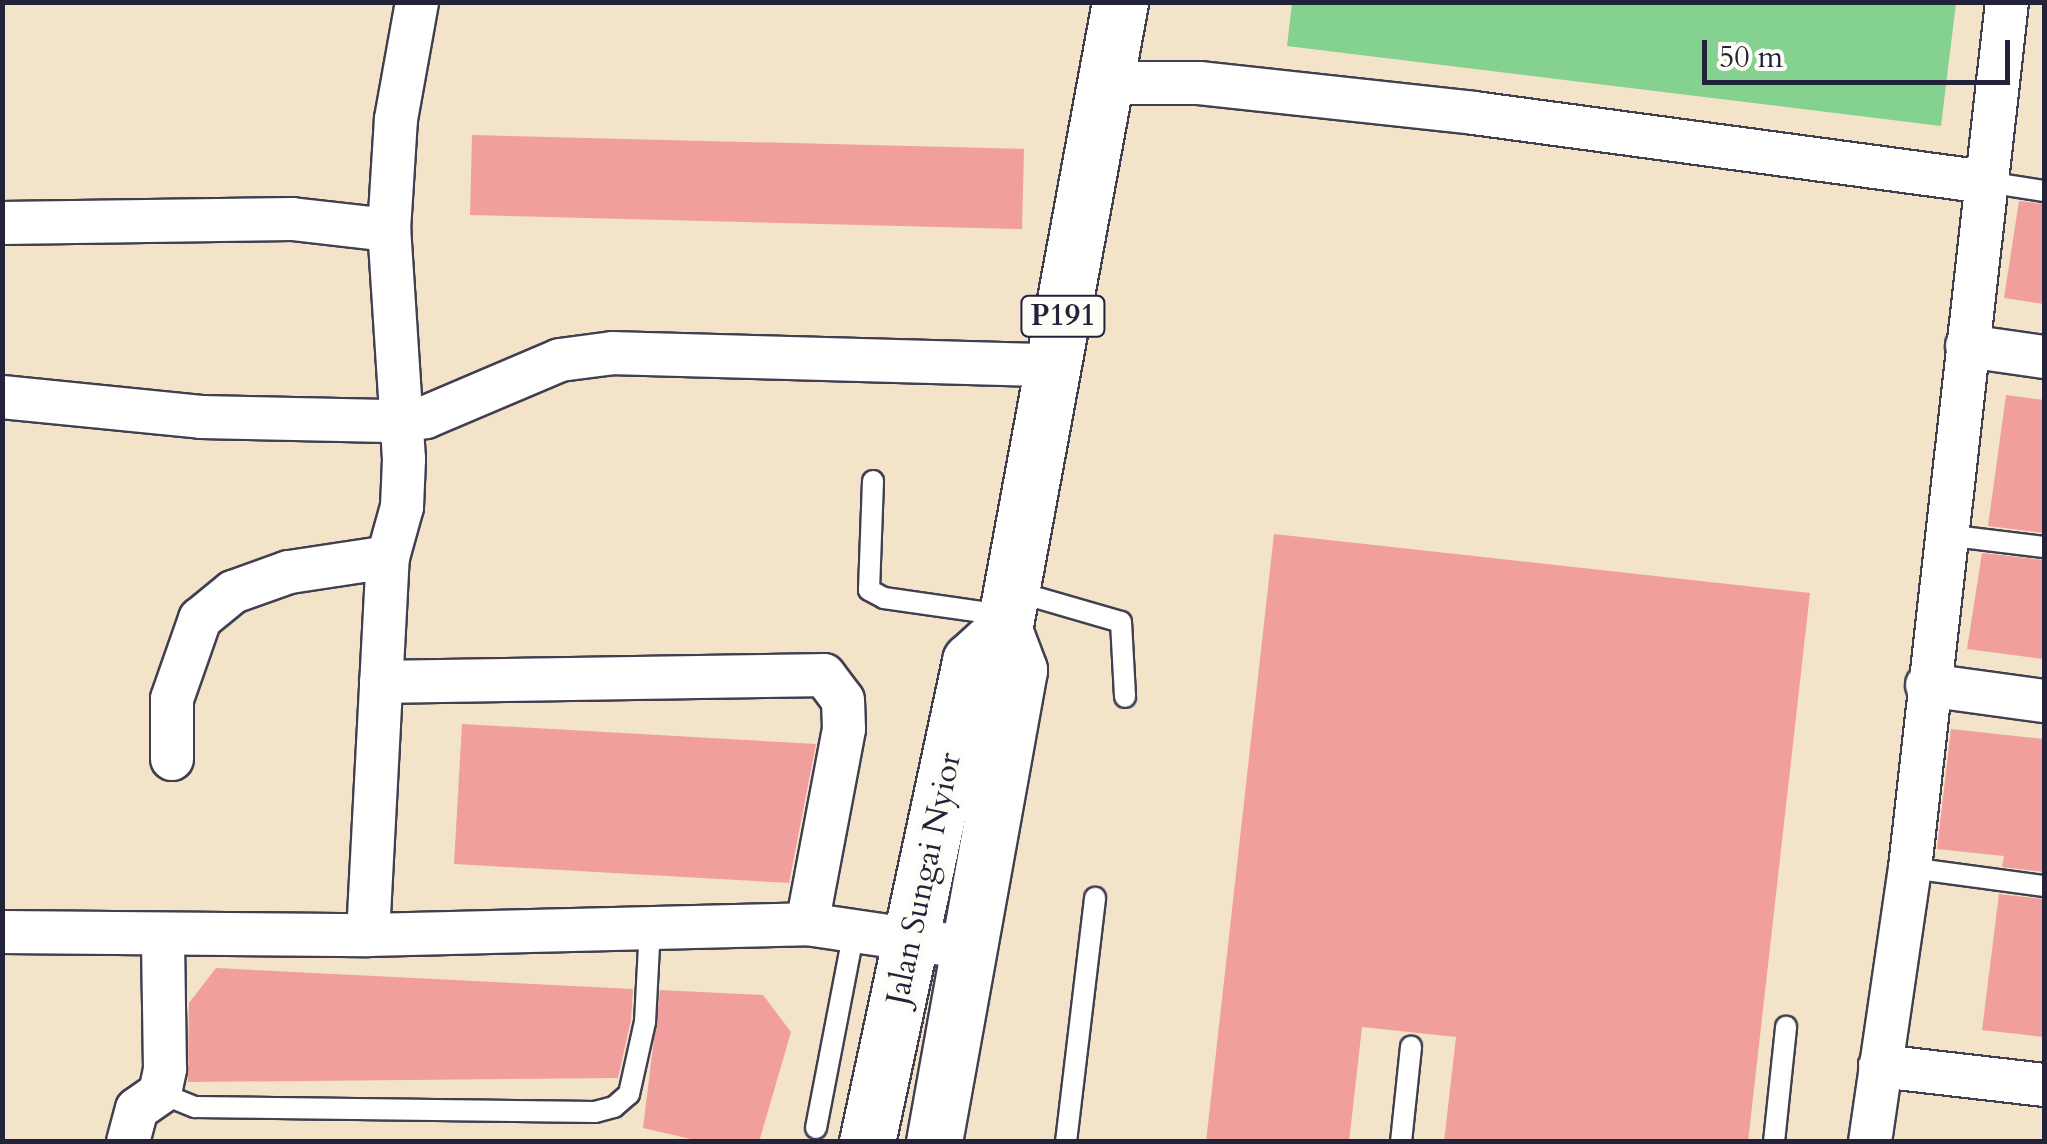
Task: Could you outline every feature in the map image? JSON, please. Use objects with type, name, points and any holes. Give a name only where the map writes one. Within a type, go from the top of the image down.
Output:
[{"type":"main road","name":"Jalan Sungai Nyior","points":[[934,1142],[1018,670],[1008,612],[1120,2]]},
{"type":"main road","name":"Jalan Sungai Nyior","points":[[867,1142],[970,661],[1008,612]]},
{"type":"street","points":[[368,935],[388,557],[402,507],[389,230],[396,119],[418,2]]},
{"type":"street","points":[[1870,1142],[1910,868],[1927,685],[2008,2]]},
{"type":"street","points":[[1104,83],[1199,83],[1474,113],[1986,182]]},
{"type":"street","points":[[2,223],[292,219],[389,230]]},
{"type":"street","points":[[1967,346],[2044,357]]},
{"type":"street","points":[[2,397],[201,417],[399,421],[426,418],[560,360],[613,352],[1054,365]]},
{"type":"street","points":[[172,760],[172,699],[200,619],[232,592],[289,572],[388,557]]},
{"type":"street","points":[[380,682],[824,675],[843,700],[844,728],[807,924]]},
{"type":"street","points":[[1927,685],[2044,701]]},
{"type":"street","points":[[2,932],[368,935],[807,924],[969,948]]},
{"type":"street","points":[[128,1142],[137,1110],[160,1093],[163,935]]},
{"type":"street","points":[[1880,1066],[2044,1085]]},
{"type":"lane","points":[[1986,182],[2044,191]]},
{"type":"lane","points":[[873,481],[869,590],[884,598],[1121,622],[1125,697]]},
{"type":"lane","points":[[1945,535],[2044,547]]},
{"type":"lane","points":[[1910,868],[2044,886]]},
{"type":"lane","points":[[1066,1142],[1095,898]]},
{"type":"lane","points":[[160,1093],[196,1107],[595,1112],[614,1107],[629,1094],[646,1022],[650,928]]},
{"type":"lane","points":[[816,1128],[854,931]]},
{"type":"lane","points":[[1774,1142],[1786,1028]]},
{"type":"lane","points":[[1401,1142],[1411,1047]]},
{"type":"green space","points":[[1292,2],[1956,3],[1941,126],[1287,46]]},
{"type":"building","points":[[472,135],[1024,149],[1022,229],[470,215]]},
{"type":"building","points":[[2019,201],[2044,204],[2044,304],[2004,298]]},
{"type":"building","points":[[2006,395],[2044,400],[2044,533],[1988,526]]},
{"type":"building","points":[[1274,534],[1810,593],[1748,1142],[1444,1142],[1456,1037],[1362,1027],[1349,1142],[1206,1142]]},
{"type":"building","points":[[1982,553],[2044,560],[2044,659],[1967,649]]},
{"type":"building","points":[[462,724],[816,744],[789,883],[454,864]]},
{"type":"building","points":[[1951,729],[2044,739],[2044,872],[2002,867],[2004,856],[1937,849]]},
{"type":"building","points":[[1999,894],[2044,899],[2044,1037],[1982,1030]]},
{"type":"building","points":[[216,968],[633,989],[631,1020],[618,1078],[188,1082],[189,1003]]},
{"type":"building","points":[[660,990],[763,995],[791,1032],[759,1142],[704,1142],[643,1128]]}]
